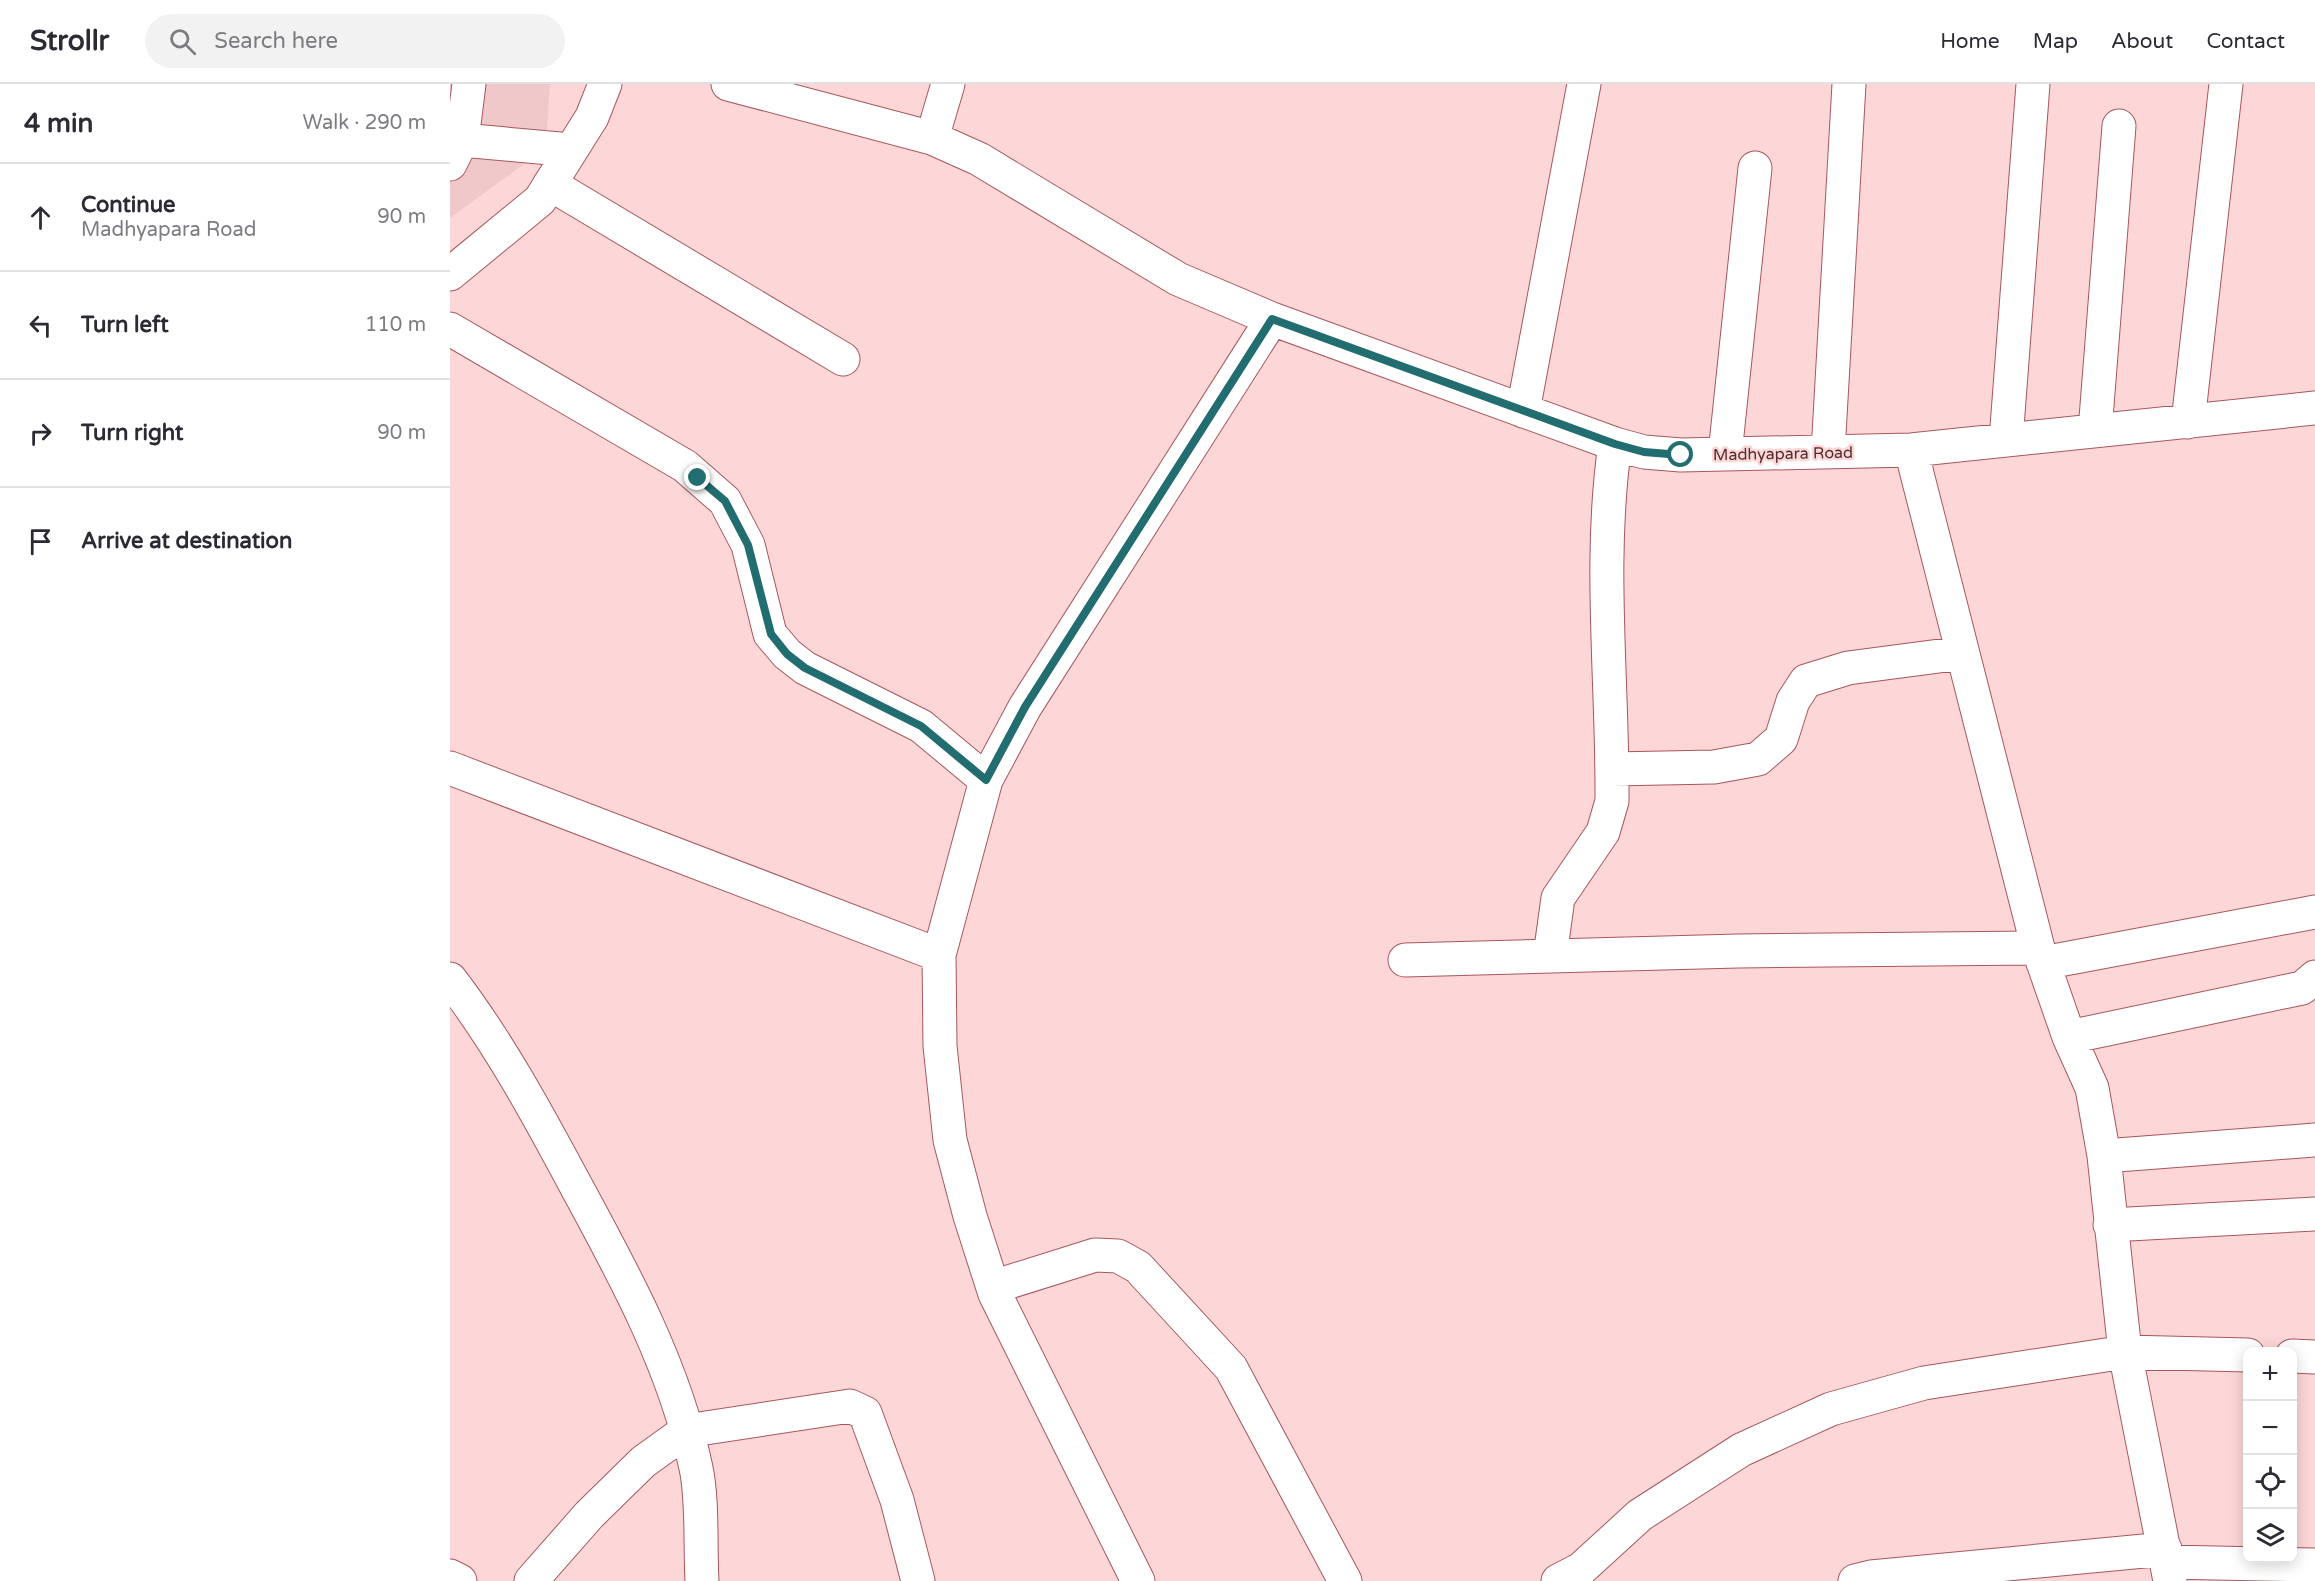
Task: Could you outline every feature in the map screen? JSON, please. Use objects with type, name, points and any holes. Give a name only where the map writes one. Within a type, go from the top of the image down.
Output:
[{"type":"street","points":[[469,84],[456,152],[571,150]]},
{"type":"street","points":[[450,274],[540,200],[592,117],[605,84]]},
{"type":"street","name":"Madhyapara Road","points":[[728,84],[932,138],[979,159],[1178,279],[1272,319],[1615,444],[1644,452],[1725,454],[1911,450],[2315,408]]},
{"type":"street","points":[[932,138],[948,84]]},
{"type":"street","points":[[1523,411],[1584,84]]},
{"type":"street","points":[[1828,452],[1850,84]]},
{"type":"street","points":[[2006,440],[2033,84]]},
{"type":"street","points":[[2188,422],[2226,84]]},
{"type":"street","points":[[2095,431],[2119,126]]},
{"type":"street","points":[[1725,454],[1755,168]]},
{"type":"street","points":[[550,184],[843,360]]},
{"type":"street","points":[[1138,1581],[993,1287],[950,1140],[940,1046],[939,955],[986,780],[1025,707],[1272,319]]},
{"type":"street","points":[[450,329],[685,466],[725,501],[748,545],[771,634],[787,654],[805,668],[921,726],[986,780]]},
{"type":"street","points":[[1550,956],[1558,898],[1603,832],[1612,801],[1605,549],[1607,499],[1615,444]]},
{"type":"street","points":[[1911,450],[2040,956],[2069,1037],[2092,1088],[2104,1156],[2125,1352],[2167,1564]]},
{"type":"street","points":[[1612,769],[1714,767],[1758,759],[1781,739],[1793,701],[1806,681],[1848,668],[1962,653]]},
{"type":"street","points":[[450,768],[939,955]]},
{"type":"street","points":[[1405,960],[1550,956],[2040,956],[2314,919]]},
{"type":"street","points":[[2069,1037],[2302,988],[2315,977]]},
{"type":"street","points":[[450,979],[479,1017],[517,1077],[596,1222],[651,1331],[680,1406],[697,1470],[702,1581]]},
{"type":"street","points":[[2104,1156],[2315,1140]]},
{"type":"street","points":[[2110,1225],[2315,1214]]},
{"type":"street","points":[[993,1287],[1095,1255],[1118,1256],[1138,1267],[1231,1368],[1345,1581]]},
{"type":"street","points":[[1557,1581],[1581,1569],[1640,1515],[1742,1450],[1831,1409],[1924,1383],[2125,1352],[2243,1355]]},
{"type":"street","points":[[2297,1356],[2315,1357]]},
{"type":"street","points":[[531,1581],[589,1515],[635,1469],[686,1431],[850,1406],[865,1413],[897,1500],[918,1581]]},
{"type":"street","points":[[1855,1581],[1871,1577],[2167,1564],[2315,1565]]},
{"type":"street","points":[[450,1576],[460,1581]]},
{"type":"shaded area","points":[[450,84],[550,84],[546,148],[450,218]]},
{"type":"route","points":[[698,478],[725,501],[748,545],[771,634],[787,654],[805,668],[921,726],[986,780],[1025,707],[1272,319],[1615,444],[1644,452],[1681,455]]}]
